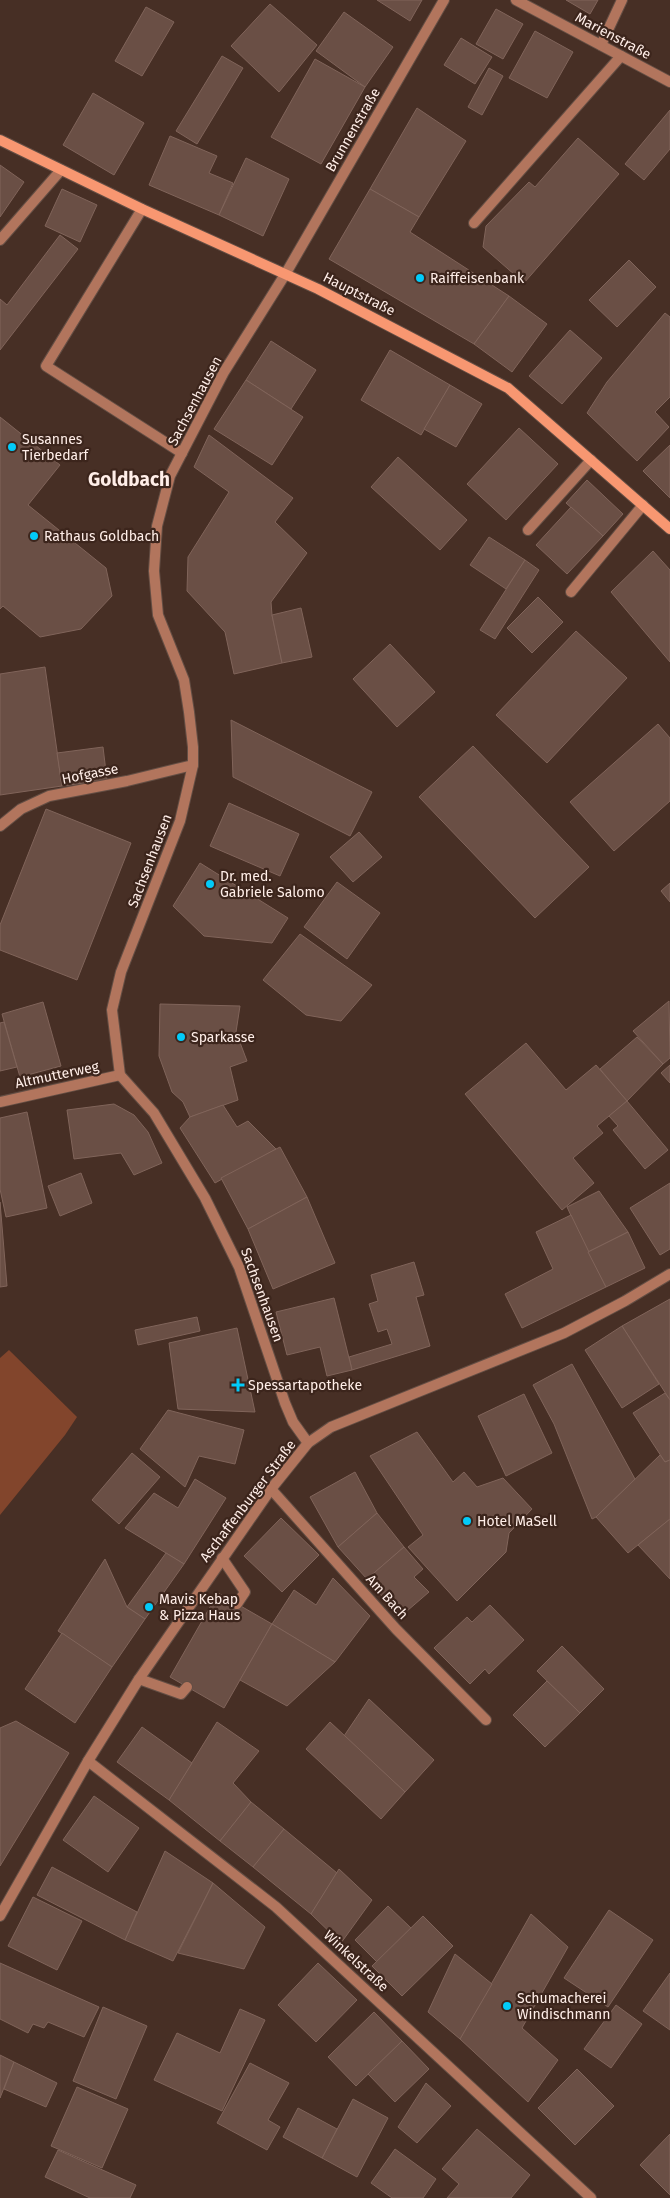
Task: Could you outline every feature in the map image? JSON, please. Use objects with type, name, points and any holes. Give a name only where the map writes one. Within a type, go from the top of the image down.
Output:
[{"type":"street","name":"Brunnenstraße","points":[[286,273],[444,0]]},
{"type":"street","name":"Marienstraße","points":[[516,0],[670,82]]},
{"type":"street","points":[[601,45],[622,0]]},
{"type":"street","points":[[474,223],[621,56]]},
{"type":"street","name":"Hauptstraße","points":[[0,140],[225,248],[286,273],[508,388],[670,529]]},
{"type":"street","points":[[0,240],[61,170]]},
{"type":"street","points":[[142,209],[46,366],[182,453]]},
{"type":"street","name":"Sachsenhausen","points":[[286,273],[224,372],[170,476],[157,526],[154,571],[158,615],[184,680],[190,712],[193,765],[180,821],[121,972],[112,1010],[120,1076],[154,1114],[204,1198],[239,1267],[293,1422],[308,1443]]},
{"type":"street","points":[[528,530],[591,460]]},
{"type":"street","points":[[571,592],[643,505]]},
{"type":"street","name":"Hofgasse","points":[[0,826],[21,809],[49,796],[127,781],[193,765]]},
{"type":"street","name":"Altmutterweg","points":[[0,1102],[120,1076]]},
{"type":"street","name":"Aschaffenburger Straße","points":[[0,1916],[88,1761],[139,1679],[271,1489],[308,1443],[331,1427],[564,1333],[625,1301],[670,1274]]},
{"type":"street","name":"Am Bach","points":[[271,1489],[396,1628],[486,1720]]},
{"type":"street","points":[[222,1558],[245,1592],[237,1604]]},
{"type":"street","points":[[139,1679],[182,1694],[187,1687]]},
{"type":"street","name":"Winkelstraße","points":[[88,1761],[276,1907],[592,2198]]},
{"type":"shaded area","points":[[9,1350],[77,1417],[65,1435],[0,1515],[0,1358]]},
{"type":"building","points":[[377,0],[422,0],[410,21]]},
{"type":"building","points":[[566,0],[598,0],[590,14]]},
{"type":"building","points":[[270,4],[317,45],[279,92],[231,46]]},
{"type":"building","points":[[146,7],[174,22],[142,76],[115,61]]},
{"type":"building","points":[[496,9],[523,24],[503,59],[476,44]]},
{"type":"building","points":[[344,12],[393,47],[365,87],[316,51]]},
{"type":"building","points":[[535,31],[573,52],[547,98],[509,78]]},
{"type":"building","points":[[461,38],[492,57],[475,84],[444,65]]},
{"type":"building","points":[[222,56],[243,68],[197,144],[176,131]]},
{"type":"building","points":[[315,59],[365,87],[321,164],[271,137]]},
{"type":"building","points":[[489,68],[503,76],[482,115],[468,107]]},
{"type":"building","points":[[93,93],[144,123],[114,175],[63,145]]},
{"type":"building","points":[[417,108],[466,141],[419,217],[370,189]]},
{"type":"building","points":[[670,110],[670,149],[644,180],[625,164]]},
{"type":"building","points":[[170,136],[217,156],[209,173],[233,183],[219,215],[149,185]]},
{"type":"building","points":[[578,138],[619,174],[524,283],[483,247],[486,226],[529,182],[535,187]]},
{"type":"building","points":[[246,158],[289,179],[263,236],[219,215]]},
{"type":"building","points":[[0,165],[24,182],[0,217]]},
{"type":"building","points":[[62,189],[97,205],[80,242],[45,226]]},
{"type":"building","name":"Raiffeisenbank","points":[[370,189],[419,217],[410,232],[509,296],[474,344],[329,259]]},
{"type":"building","points":[[60,235],[78,249],[0,350],[0,299],[7,305]]},
{"type":"building","points":[[629,260],[656,287],[617,327],[589,300]]},
{"type":"building","points":[[509,296],[547,324],[512,372],[474,344]]},
{"type":"building","points":[[665,313],[670,317],[670,397],[655,412],[669,427],[637,461],[587,413],[607,382]]},
{"type":"building","points":[[570,330],[602,358],[562,404],[529,376]]},
{"type":"building","points":[[271,341],[316,370],[291,409],[246,380]]},
{"type":"building","points":[[390,350],[450,385],[421,435],[361,400]]},
{"type":"building","points":[[246,380],[303,417],[272,465],[214,429]]},
{"type":"building","points":[[450,385],[482,404],[456,447],[424,429]]},
{"type":"building","name":"Rathaus Goldbach","points":[[0,417],[60,465],[28,505],[106,568],[112,596],[81,629],[40,637],[3,606],[0,609]]},
{"type":"building","points":[[519,428],[558,464],[506,520],[467,484]]},
{"type":"building","points":[[209,435],[293,498],[275,522],[307,553],[271,602],[282,663],[234,674],[225,632],[187,591],[188,557],[229,492],[194,467]]},
{"type":"building","points":[[670,445],[670,498],[643,471]]},
{"type":"building","points":[[398,457],[467,520],[440,550],[371,487]]},
{"type":"building","points":[[587,480],[623,514],[603,536],[566,503]]},
{"type":"building","points":[[571,507],[603,536],[567,574],[536,545]]},
{"type":"building","points":[[489,537],[525,560],[506,589],[470,565]]},
{"type":"building","points":[[653,551],[670,570],[670,662],[611,592]]},
{"type":"building","points":[[525,560],[539,570],[495,639],[480,630]]},
{"type":"building","points":[[538,597],[563,622],[532,653],[507,628]]},
{"type":"building","points":[[301,608],[312,657],[282,663],[272,615]]},
{"type":"building","points":[[576,631],[627,678],[547,763],[496,715]]},
{"type":"building","points":[[390,644],[435,692],[397,727],[353,679]]},
{"type":"building","points":[[45,667],[62,786],[0,795],[0,674]]},
{"type":"building","points":[[231,720],[372,792],[350,836],[233,777]]},
{"type":"building","points":[[658,724],[670,738],[670,801],[614,851],[570,802]]},
{"type":"building","points":[[473,746],[589,867],[535,918],[419,797]]},
{"type":"building","points":[[103,747],[107,780],[62,786],[57,753]]},
{"type":"building","points":[[229,803],[299,834],[280,876],[210,846]]},
{"type":"building","points":[[46,809],[131,843],[77,980],[0,950],[0,925]]},
{"type":"building","points":[[359,832],[382,857],[353,882],[330,857]]},
{"type":"building","name":"Dr. med. Gabriele Salomo","points":[[200,863],[288,918],[272,943],[204,936],[173,906]]},
{"type":"building","points":[[337,882],[380,913],[347,959],[304,927]]},
{"type":"building","points":[[670,883],[670,902],[661,891]]},
{"type":"building","points":[[300,934],[372,985],[341,1021],[306,1015],[263,980]]},
{"type":"building","points":[[669,1001],[670,1058],[663,1064],[633,1031]]},
{"type":"building","points":[[43,1002],[61,1066],[20,1077],[2,1014]]},
{"type":"building","points":[[160,1004],[240,1006],[236,1032],[247,1061],[230,1067],[238,1100],[190,1117],[183,1102],[172,1092],[159,1056]]},
{"type":"building","points":[[4,1022],[17,1067],[0,1071],[0,1023]]},
{"type":"building","points":[[637,1037],[663,1064],[627,1101],[600,1069]]},
{"type":"building","points":[[526,1043],[566,1090],[596,1065],[627,1101],[597,1126],[603,1133],[573,1158],[594,1183],[562,1210],[465,1094]]},
{"type":"building","points":[[670,1065],[670,1083],[661,1073]]},
{"type":"building","points":[[627,1101],[668,1150],[645,1169],[613,1130],[618,1126],[609,1116]]},
{"type":"building","points":[[114,1104],[134,1115],[148,1132],[162,1163],[134,1175],[121,1153],[74,1159],[67,1110]]},
{"type":"building","points":[[223,1105],[237,1127],[248,1121],[276,1149],[215,1183],[180,1128],[190,1117]]},
{"type":"building","points":[[27,1112],[47,1208],[6,1217],[0,1189],[0,1118]]},
{"type":"building","points":[[280,1147],[307,1197],[248,1229],[221,1178]]},
{"type":"building","points":[[81,1173],[92,1203],[60,1216],[48,1186]]},
{"type":"building","points":[[670,1183],[670,1249],[660,1255],[630,1208]]},
{"type":"building","points":[[599,1191],[628,1232],[588,1252],[567,1207]]},
{"type":"building","points":[[307,1197],[335,1263],[273,1289],[248,1229]]},
{"type":"building","points":[[0,1202],[7,1286],[0,1287]]},
{"type":"building","points":[[571,1215],[606,1287],[522,1328],[505,1294],[553,1269],[536,1232]]},
{"type":"building","points":[[628,1232],[645,1268],[606,1287],[588,1252]]},
{"type":"building","points":[[414,1262],[424,1295],[416,1297],[430,1346],[352,1370],[349,1357],[392,1344],[387,1329],[378,1332],[369,1304],[378,1301],[371,1275]]},
{"type":"building","points":[[334,1298],[352,1370],[327,1376],[320,1347],[287,1355],[276,1312]]},
{"type":"building","points":[[670,1299],[670,1400],[622,1326]]},
{"type":"building","points":[[197,1317],[200,1331],[138,1345],[135,1330]]},
{"type":"building","points":[[622,1326],[659,1384],[622,1408],[585,1350]]},
{"type":"building","points":[[237,1328],[255,1412],[178,1409],[169,1343]]},
{"type":"building","points":[[572,1364],[635,1479],[592,1519],[554,1424],[533,1385]]},
{"type":"building","points":[[665,1393],[670,1400],[670,1460],[665,1462],[633,1413]]},
{"type":"building","points":[[524,1394],[552,1453],[506,1476],[478,1416]]},
{"type":"building","points":[[168,1410],[244,1430],[235,1464],[199,1456],[185,1487],[140,1449]]},
{"type":"building","name":"Hotel MaSell","points":[[417,1432],[453,1482],[464,1472],[477,1487],[503,1478],[532,1509],[509,1533],[506,1552],[457,1601],[408,1547],[423,1535],[370,1456]]},
{"type":"building","points":[[132,1453],[160,1477],[119,1524],[92,1500]]},
{"type":"building","points":[[660,1455],[665,1462],[670,1460],[670,1519],[628,1553],[596,1517]]},
{"type":"building","points":[[355,1472],[377,1513],[338,1547],[310,1497]]},
{"type":"building","points":[[195,1479],[226,1498],[184,1564],[125,1528],[154,1493],[178,1508]]},
{"type":"building","points":[[377,1513],[404,1547],[367,1579],[338,1547]]},
{"type":"building","points":[[281,1518],[319,1555],[282,1592],[244,1556]]},
{"type":"building","points":[[670,1519],[670,1579],[638,1545]]},
{"type":"building","points":[[404,1547],[423,1569],[414,1577],[429,1592],[400,1617],[367,1579]]},
{"type":"building","points":[[166,1553],[184,1564],[145,1619],[127,1607]]},
{"type":"building","points":[[105,1559],[127,1607],[145,1619],[112,1667],[58,1631]]},
{"type":"building","points":[[333,1578],[370,1616],[335,1662],[272,1624],[294,1590],[316,1605]]},
{"type":"building","points":[[218,1593],[272,1624],[224,1708],[170,1677]]},
{"type":"building","points":[[490,1605],[524,1640],[489,1674],[485,1669],[470,1684],[434,1648],[467,1617],[472,1622]]},
{"type":"building","points":[[272,1624],[335,1662],[287,1706],[240,1680]]},
{"type":"building","points":[[62,1633],[112,1667],[75,1723],[25,1689]]},
{"type":"building","points":[[562,1646],[604,1689],[580,1713],[537,1671]]},
{"type":"building","points":[[547,1681],[580,1713],[545,1747],[513,1715]]},
{"type":"building","points":[[369,1699],[434,1760],[405,1792],[344,1736]]},
{"type":"building","points":[[16,1721],[69,1753],[0,1866],[0,1728]]},
{"type":"building","points":[[217,1722],[259,1751],[233,1783],[251,1802],[220,1841],[169,1800]]},
{"type":"building","points":[[330,1722],[405,1792],[381,1819],[306,1749]]},
{"type":"building","points":[[142,1727],[192,1763],[169,1800],[117,1762]]},
{"type":"building","points":[[94,1796],[139,1828],[108,1872],[63,1840]]},
{"type":"building","points":[[251,1802],[284,1829],[253,1867],[220,1841]]},
{"type":"building","points":[[284,1829],[337,1873],[311,1914],[253,1867]]},
{"type":"building","points":[[165,1851],[213,1883],[173,1961],[125,1940]]},
{"type":"building","points":[[52,1867],[137,1912],[125,1940],[37,1895]]},
{"type":"building","points":[[339,1869],[372,1900],[341,1943],[311,1914]]},
{"type":"building","points":[[213,1883],[265,1927],[244,1969],[178,1953]]},
{"type":"building","points":[[33,1897],[82,1921],[57,1970],[8,1946]]},
{"type":"building","points":[[388,1906],[411,1928],[377,1962],[355,1940]]},
{"type":"building","points":[[609,1910],[653,1940],[608,2007],[564,1978]]},
{"type":"building","name":"Schumacherei Windischmann","points":[[531,1914],[568,1947],[522,2028],[558,2060],[528,2102],[460,2039]]},
{"type":"building","points":[[423,1916],[453,1946],[402,1996],[372,1966]]},
{"type":"building","points":[[455,1954],[492,1984],[460,2039],[428,2012]]},
{"type":"building","points":[[0,1963],[99,2007],[84,2037],[48,2022],[44,2028],[33,2024],[28,2033],[0,2019]]},
{"type":"building","points":[[318,1963],[357,2000],[316,2042],[278,2005]]},
{"type":"building","points":[[670,1973],[670,2030],[643,2011]]},
{"type":"building","points":[[616,2005],[642,2024],[611,2068],[584,2049]]},
{"type":"building","points":[[103,2007],[147,2026],[116,2099],[73,2081]]},
{"type":"building","points":[[240,2009],[265,2020],[222,2111],[154,2080],[177,2033],[220,2053]]},
{"type":"building","points":[[374,2012],[402,2041],[356,2086],[328,2057]]},
{"type":"building","points":[[402,2041],[429,2069],[395,2102],[368,2074]]},
{"type":"building","points":[[0,2055],[14,2062],[0,2098]]},
{"type":"building","points":[[14,2062],[57,2083],[46,2107],[4,2089]]},
{"type":"building","points":[[250,2063],[289,2083],[268,2120],[280,2127],[267,2150],[217,2123]]},
{"type":"building","points":[[577,2069],[614,2106],[575,2145],[538,2108]]},
{"type":"building","points":[[426,2083],[451,2106],[417,2143],[398,2127]]},
{"type":"building","points":[[77,2087],[128,2109],[102,2168],[51,2146]]},
{"type":"building","points":[[353,2099],[388,2118],[357,2177],[322,2158]]},
{"type":"building","points":[[298,2108],[337,2129],[322,2158],[283,2137]]},
{"type":"building","points":[[477,2129],[530,2175],[511,2198],[447,2198],[459,2184],[442,2169]]},
{"type":"building","points":[[670,2134],[670,2195],[640,2165]]},
{"type":"building","points":[[395,2149],[436,2179],[423,2198],[392,2198],[371,2183]]},
{"type":"building","points":[[58,2150],[136,2185],[130,2198],[90,2198],[45,2177]]},
{"type":"place","name":"Raiffeisenbank","points":[[420,278]]},
{"type":"place","name":"Susannes Tierbedarf","points":[[12,447]]},
{"type":"place","name":"Rathaus Goldbach","points":[[34,536]]},
{"type":"place","name":"Dr. med. Gabriele Salomo","points":[[210,884]]},
{"type":"place","name":"Sparkasse","points":[[181,1037]]},
{"type":"place","name":"Spessartapotheke","points":[[238,1385]]},
{"type":"place","name":"Hotel MaSell","points":[[467,1521]]},
{"type":"place","name":"Mavis Kebap & Pizza Haus","points":[[149,1607]]},
{"type":"place","name":"Schumacherei Windischmann","points":[[507,2006]]},
{"type":"district","name":"Goldbach","points":[[129,479]]}]
